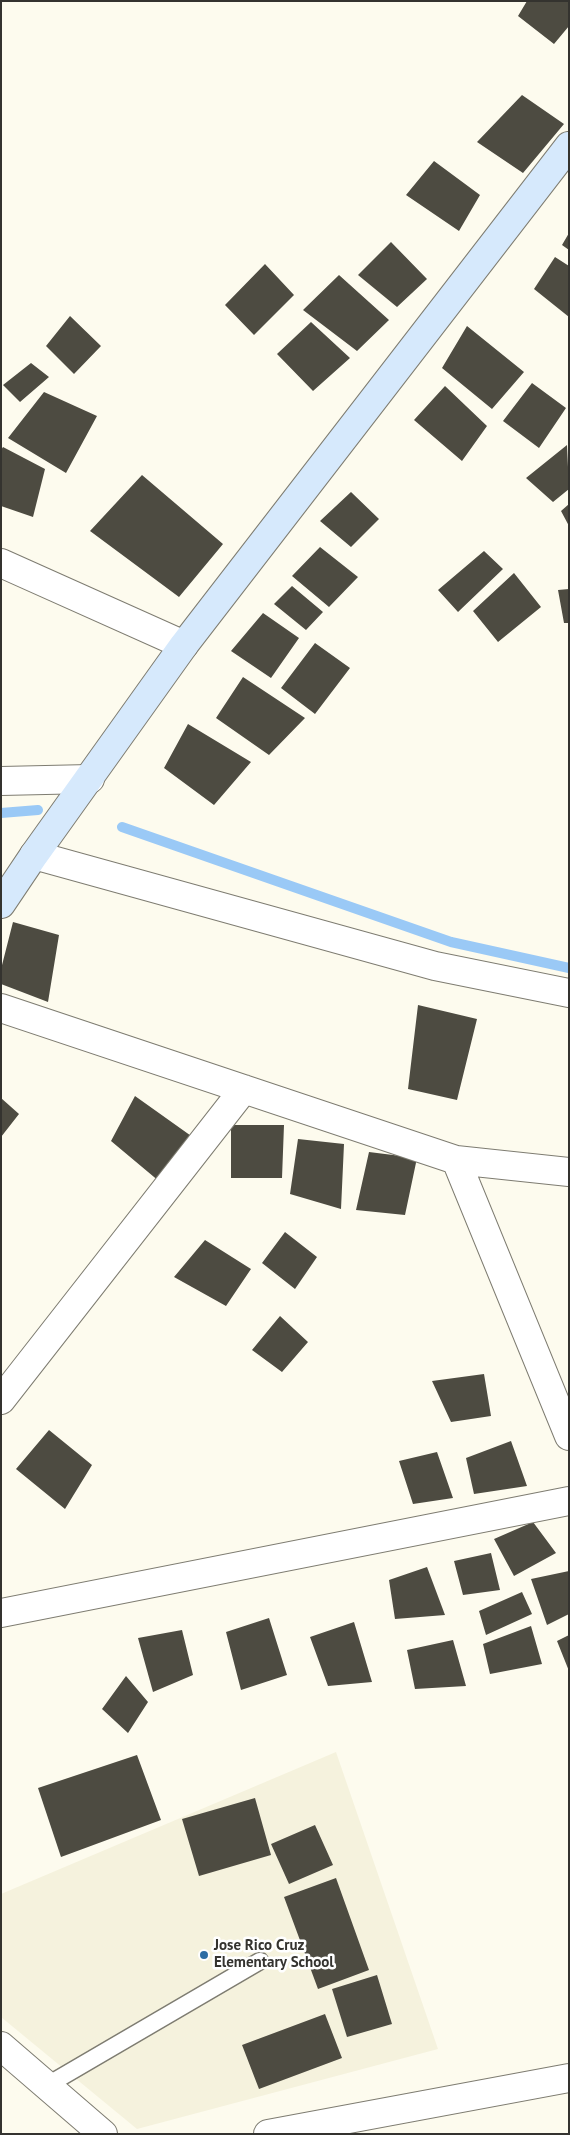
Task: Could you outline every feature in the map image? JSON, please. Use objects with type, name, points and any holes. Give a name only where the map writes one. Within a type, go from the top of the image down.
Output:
[{"type":"main road","points":[[1,904],[184,645],[569,146]]},
{"type":"street","points":[[1,563],[184,645]]},
{"type":"street","points":[[1,781],[90,779]]},
{"type":"street","points":[[34,855],[435,966],[569,993]]},
{"type":"street","points":[[1,1008],[456,1160],[569,1172]]},
{"type":"street","points":[[1,1400],[244,1089]]},
{"type":"street","points":[[456,1160],[569,1436]]},
{"type":"street","points":[[1,1613],[569,1501]]},
{"type":"street","points":[[1,2046],[103,2134]]},
{"type":"street","points":[[268,2134],[569,2078]]},
{"type":"lane","points":[[46,2086],[260,1961]]},
{"type":"shaded area","name":"Jose Rico Cruz Elementary School","points":[[336,1752],[438,2049],[137,2129],[1,2017],[1,1894]]},
{"type":"building","points":[[527,1],[569,1],[569,26],[554,44],[518,16]]},
{"type":"building","points":[[522,95],[564,124],[523,173],[477,142]]},
{"type":"building","points":[[434,161],[480,195],[459,231],[406,195]]},
{"type":"building","points":[[569,233],[569,250],[562,245]]},
{"type":"building","points":[[391,242],[427,279],[397,307],[358,275]]},
{"type":"building","points":[[555,257],[569,266],[569,317],[534,289]]},
{"type":"building","points":[[265,264],[294,295],[254,335],[225,305]]},
{"type":"building","points":[[339,275],[389,320],[357,351],[303,310]]},
{"type":"building","points":[[70,316],[101,346],[74,374],[46,346]]},
{"type":"building","points":[[311,322],[350,358],[313,391],[277,354]]},
{"type":"building","points":[[467,326],[524,372],[492,409],[442,368]]},
{"type":"building","points":[[31,363],[49,377],[20,402],[3,385]]},
{"type":"building","points":[[532,383],[566,408],[539,448],[503,421]]},
{"type":"building","points":[[445,386],[487,426],[462,461],[414,420]]},
{"type":"building","points":[[44,392],[97,416],[66,473],[8,438]]},
{"type":"building","points":[[567,445],[569,489],[553,502],[526,478]]},
{"type":"building","points":[[3,447],[45,469],[33,517],[1,506],[1,450]]},
{"type":"building","points":[[142,475],[223,544],[179,597],[90,531]]},
{"type":"building","points":[[351,492],[379,519],[351,547],[320,521]]},
{"type":"building","points":[[569,504],[569,526],[561,511]]},
{"type":"building","points":[[320,547],[358,577],[329,607],[292,576]]},
{"type":"building","points":[[484,551],[503,569],[458,612],[438,590]]},
{"type":"building","points":[[514,573],[541,607],[498,642],[473,611]]},
{"type":"building","points":[[292,586],[323,612],[306,630],[274,604]]},
{"type":"building","points":[[569,589],[569,623],[564,623],[558,590]]},
{"type":"building","points":[[263,613],[299,638],[271,678],[231,651]]},
{"type":"building","points":[[315,643],[350,668],[315,714],[281,688]]},
{"type":"building","points":[[243,677],[305,718],[269,755],[216,718]]},
{"type":"building","points":[[188,724],[251,762],[214,805],[164,768]]},
{"type":"building","points":[[13,922],[59,935],[48,1002],[1,984],[1,969]]},
{"type":"building","points":[[418,1005],[477,1019],[457,1100],[408,1089]]},
{"type":"building","points":[[135,1096],[194,1138],[160,1182],[111,1141]]},
{"type":"building","points":[[1,1098],[19,1114],[1,1137]]},
{"type":"building","points":[[231,1125],[284,1125],[282,1178],[231,1178]]},
{"type":"building","points":[[298,1139],[344,1144],[341,1209],[290,1194]]},
{"type":"building","points":[[369,1152],[417,1158],[405,1215],[356,1210]]},
{"type":"building","points":[[285,1232],[317,1257],[295,1289],[262,1263]]},
{"type":"building","points":[[205,1240],[251,1269],[226,1306],[174,1277]]},
{"type":"building","points":[[280,1316],[308,1342],[282,1372],[252,1350]]},
{"type":"building","points":[[484,1374],[491,1416],[451,1422],[432,1381]]},
{"type":"building","points":[[49,1430],[92,1465],[65,1509],[16,1469]]},
{"type":"building","points":[[511,1441],[527,1486],[474,1494],[466,1458]]},
{"type":"building","points":[[437,1452],[453,1498],[413,1504],[399,1461]]},
{"type":"building","points":[[533,1522],[556,1553],[514,1576],[494,1539]]},
{"type":"building","points":[[491,1553],[500,1590],[463,1595],[454,1561]]},
{"type":"building","points":[[427,1567],[445,1615],[395,1619],[389,1580]]},
{"type":"building","points":[[569,1571],[569,1614],[547,1625],[531,1579]]},
{"type":"building","points":[[522,1592],[532,1614],[486,1635],[479,1611]]},
{"type":"building","points":[[269,1618],[287,1675],[241,1690],[226,1632]]},
{"type":"building","points":[[354,1622],[372,1682],[328,1686],[310,1637]]},
{"type":"building","points":[[531,1626],[542,1664],[490,1674],[483,1644]]},
{"type":"building","points":[[182,1630],[193,1675],[153,1692],[138,1638]]},
{"type":"building","points":[[569,1635],[569,1671],[557,1641]]},
{"type":"building","points":[[453,1640],[466,1686],[415,1689],[407,1650]]},
{"type":"building","points":[[126,1676],[148,1702],[128,1733],[102,1709]]},
{"type":"building","points":[[137,1755],[161,1820],[61,1857],[38,1788]]},
{"type":"building","points":[[255,1798],[271,1855],[199,1876],[182,1819]]},
{"type":"building","points":[[315,1825],[333,1865],[289,1884],[271,1844]]},
{"type":"building","points":[[336,1878],[369,1970],[318,1989],[284,1897]]},
{"type":"building","points":[[377,1975],[392,2024],[347,2037],[332,1989]]},
{"type":"building","points":[[325,2014],[342,2058],[259,2089],[242,2045]]},
{"type":"waterway","points":[[1,813],[38,810]]},
{"type":"waterway","points":[[122,827],[451,942],[569,968]]},
{"type":"place","name":"Jose Rico Cruz Elementary School","points":[[204,1955]]}]
